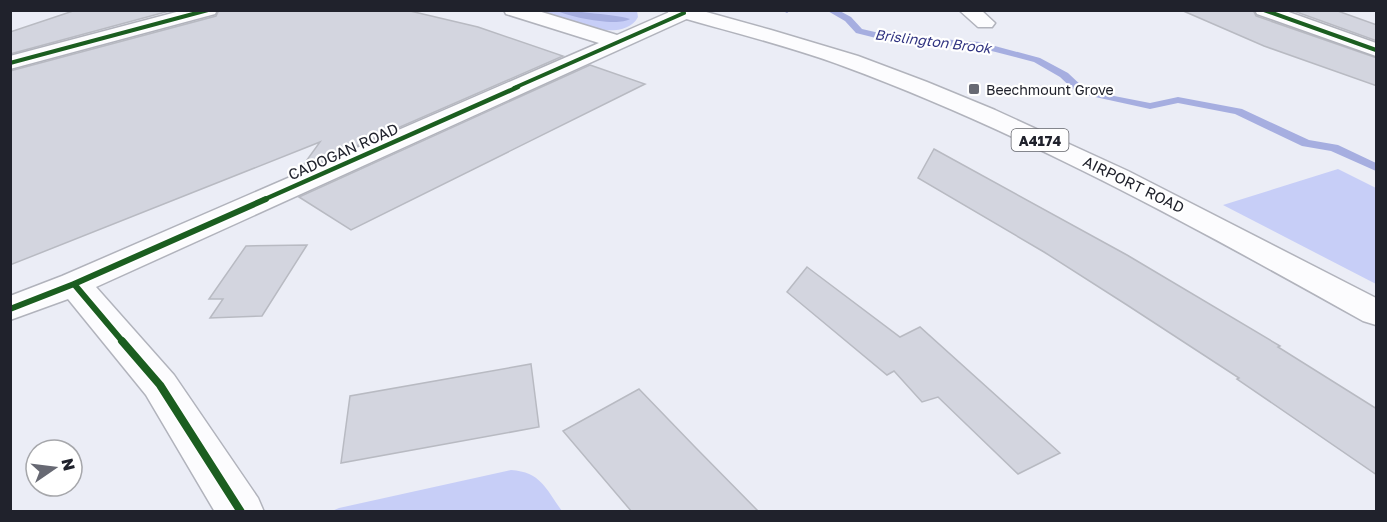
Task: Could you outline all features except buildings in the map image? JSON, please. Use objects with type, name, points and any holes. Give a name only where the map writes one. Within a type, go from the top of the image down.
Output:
[{"type":"main road","points":[[10,63],[208,10]]},
{"type":"main road","points":[[513,10],[618,42]]},
{"type":"main road","points":[[968,10],[985,23]]},
{"type":"main road","points":[[1264,10],[1377,50]]},
{"type":"main road","name":"CADOGAN ROAD","points":[[10,309],[74,284],[618,42],[680,12]]},
{"type":"main road","name":"AIRPORT ROAD","points":[[680,12],[755,31],[849,61],[1016,129],[1188,211],[1377,313]]},
{"type":"main road","points":[[74,284],[160,385],[241,512]]},
{"type":"shaded area","points":[[532,11],[637,11],[638,17],[630,26],[618,30],[604,30],[572,24]]},
{"type":"shaded area","points":[[1338,169],[1376,188],[1376,284],[1223,205]]},
{"type":"shaded area","points":[[511,470],[521,471],[536,478],[547,489],[562,511],[332,511],[339,508]]},
{"type":"waterway","name":"Brislington Brook","points":[[559,10],[604,19],[626,19]]},
{"type":"waterway","name":"Brislington Brook","points":[[830,10],[848,19],[859,31],[888,38],[980,45],[1037,60],[1064,75],[1081,91],[1109,98],[1150,106],[1178,100],[1238,111],[1306,143],[1334,148],[1376,167]]},
{"type":"cycle path","points":[[10,63],[208,10]]},
{"type":"cycle path","points":[[1264,10],[1376,50]]},
{"type":"cycle path","points":[[10,309],[74,284],[684,13]]},
{"type":"cycle path","points":[[74,284],[160,385],[241,512]]},
{"type":"place","name":"Beechmount Grove","points":[[974,89]]}]
